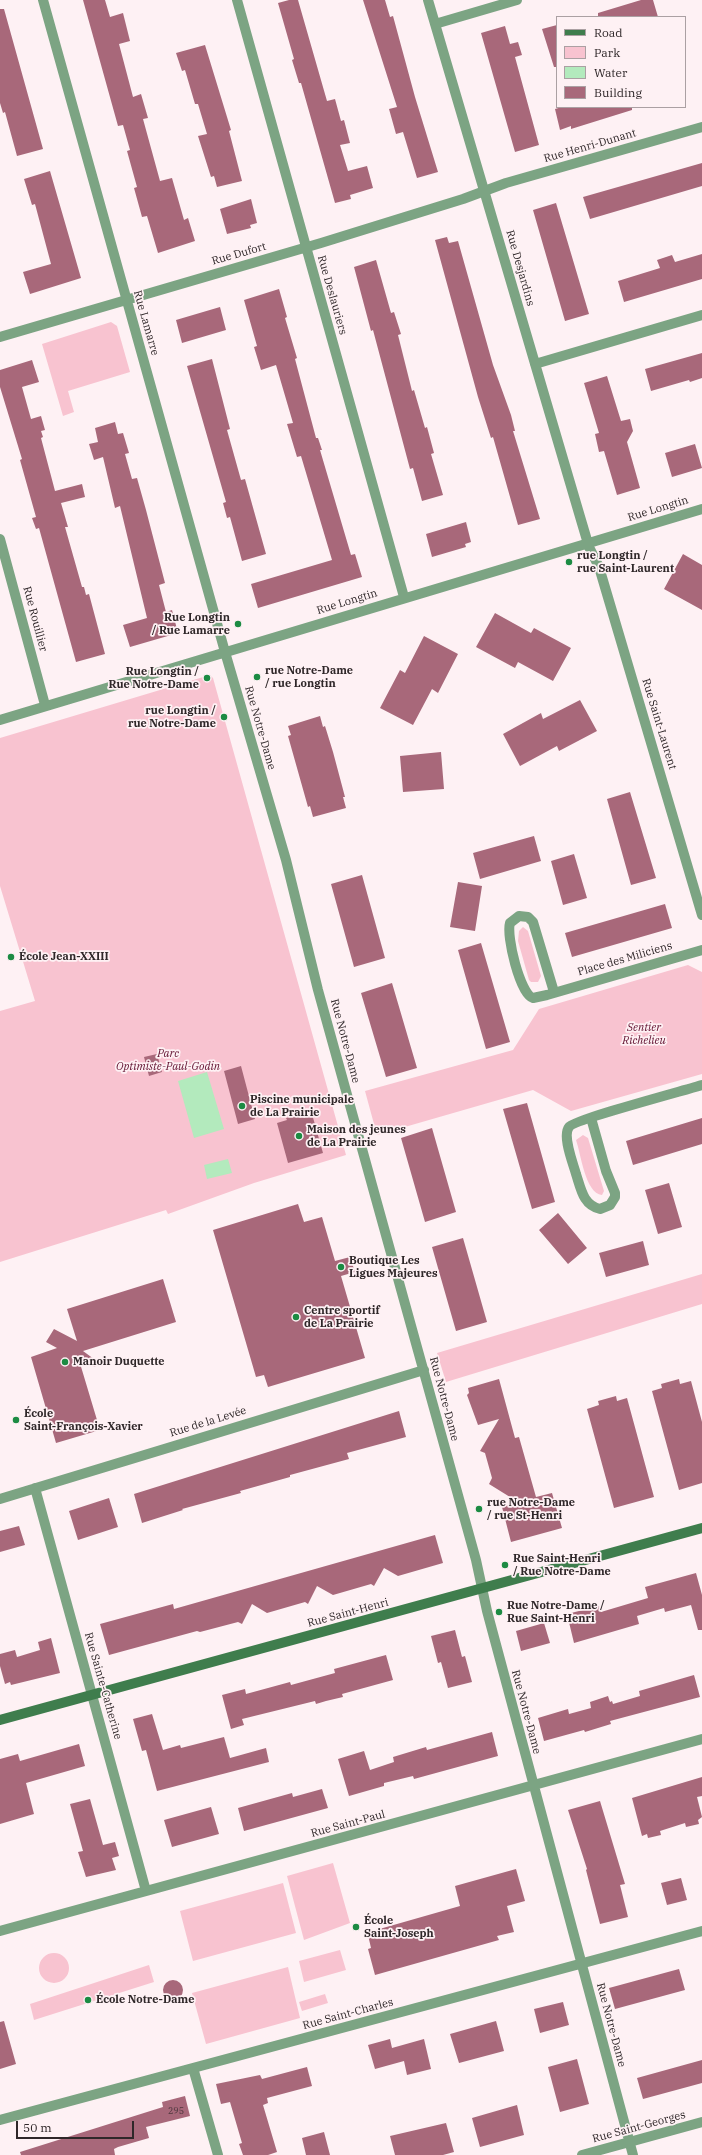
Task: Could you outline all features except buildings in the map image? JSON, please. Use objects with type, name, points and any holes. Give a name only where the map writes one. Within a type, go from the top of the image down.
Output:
[{"type":"street","name":"Rue Lamarre","points":[[43,0],[225,652]]},
{"type":"street","name":"Rue Deslauriers","points":[[237,0],[404,597]]},
{"type":"street","name":"Rue Desjardins","points":[[428,0],[588,543]]},
{"type":"street","points":[[435,24],[517,0]]},
{"type":"street","name":"Rue Henri-Dunant","points":[[485,191],[513,181],[702,127]]},
{"type":"street","name":"Rue Dufort","points":[[0,337],[306,247],[485,191]]},
{"type":"street","points":[[535,364],[702,315]]},
{"type":"street","name":"Rue Longtin","points":[[0,720],[404,597],[702,509]]},
{"type":"street","name":"Rue Rouillier","points":[[0,539],[46,705]]},
{"type":"street","name":"Rue Saint-Laurent","points":[[588,543],[599,567],[702,915]]},
{"type":"street","name":"Rue Notre-Dame","points":[[225,652],[286,860],[318,990],[476,1560],[533,1786],[633,2155]]},
{"type":"street","name":"Place des Miliciens","points":[[554,992],[533,922],[528,916],[519,916],[510,923],[508,935],[525,992],[533,998],[702,950]]},
{"type":"street","points":[[591,1118],[615,1193],[615,1197],[610,1205],[600,1209],[591,1205],[583,1197],[567,1136],[567,1131],[571,1124],[591,1118],[702,1085]]},
{"type":"street","name":"Rue de la Levée","points":[[0,1499],[424,1370]]},
{"type":"street","name":"Rue Sainte-Catherine","points":[[35,1488],[146,1891]]},
{"type":"street","name":"Rue Saint-Henri","points":[[0,1720],[702,1528]]},
{"type":"street","name":"Rue Saint-Paul","points":[[0,1931],[702,1739]]},
{"type":"street","name":"Rue Saint-Charles","points":[[0,2120],[702,1931]]},
{"type":"street","points":[[193,2068],[218,2155]]},
{"type":"street","name":"Rue Saint-Georges","points":[[582,2155],[702,2122]]},
{"type":"green space","points":[[111,322],[117,326],[130,372],[68,391],[74,412],[63,416],[42,344]]},
{"type":"green space","name":"Parc Optimiste-Paul-Godin","points":[[210,675],[213,678],[346,1155],[254,1183],[168,1214],[166,1210],[0,1262],[0,1011],[35,1001],[0,886],[0,738]]},
{"type":"green space","points":[[523,927],[528,931],[541,976],[538,982],[531,982],[529,980],[518,941],[519,931]]},
{"type":"green space","name":"Sentier Richelieu","points":[[688,965],[702,972],[702,1074],[571,1111],[533,1090],[377,1135],[365,1091],[513,1050],[539,1009]]},
{"type":"green space","points":[[583,1135],[588,1138],[604,1191],[602,1195],[596,1193],[591,1188],[584,1172],[576,1140]]},
{"type":"green space","points":[[702,1274],[702,1304],[446,1382],[437,1353]]},
{"type":"green space","points":[[333,1863],[350,1923],[304,1940],[287,1876]]},
{"type":"green space","points":[[283,1883],[296,1933],[193,1961],[180,1911]]},
{"type":"green space","points":[[340,1950],[346,1970],[304,1982],[299,1961]]},
{"type":"green space","points":[[54,1953],[65,1957],[69,1968],[65,1979],[54,1983],[43,1979],[39,1968],[43,1957]]},
{"type":"green space","points":[[149,1965],[154,1982],[34,2020],[30,2004]]},
{"type":"green space","points":[[288,1967],[300,2018],[206,2044],[192,1993]]},
{"type":"green space","points":[[325,1994],[328,2003],[302,2011],[299,2002]]},
{"type":"water","points":[[207,1072],[224,1129],[194,1138],[178,1081]]},
{"type":"water","points":[[228,1159],[232,1173],[207,1179],[204,1165]]},
{"type":"place","name":"rue Longtin / rue Saint-Laurent","points":[[569,562]]},
{"type":"place","name":"Rue Longtin / Rue Lamarre","points":[[238,624]]},
{"type":"place","name":"rue Notre-Dame / rue Longtin","points":[[257,677]]},
{"type":"place","name":"Rue Longtin / Rue Notre-Dame","points":[[207,678]]},
{"type":"place","name":"rue Longtin / rue Notre-Dame","points":[[224,717]]},
{"type":"place","name":"École Jean-XXIII","points":[[11,957]]},
{"type":"place","name":"Piscine municipale de La Prairie","points":[[242,1106]]},
{"type":"place","name":"Maison des jeunes de La Prairie","points":[[299,1136]]},
{"type":"place","name":"Boutique Les Ligues Majeures","points":[[341,1267]]},
{"type":"place","name":"Centre sportif de La Prairie","points":[[296,1317]]},
{"type":"place","name":"Manoir Duquette","points":[[65,1362]]},
{"type":"place","name":"École Saint-François-Xavier","points":[[16,1420]]},
{"type":"place","name":"rue Notre-Dame / rue St-Henri","points":[[479,1509]]},
{"type":"place","name":"Rue Saint-Henri / Rue Notre-Dame","points":[[505,1565]]},
{"type":"place","name":"Rue Notre-Dame / Rue Saint-Henri","points":[[499,1612]]},
{"type":"place","name":"École Saint-Joseph","points":[[356,1927]]},
{"type":"place","name":"École Notre-Dame","points":[[88,2000]]}]
